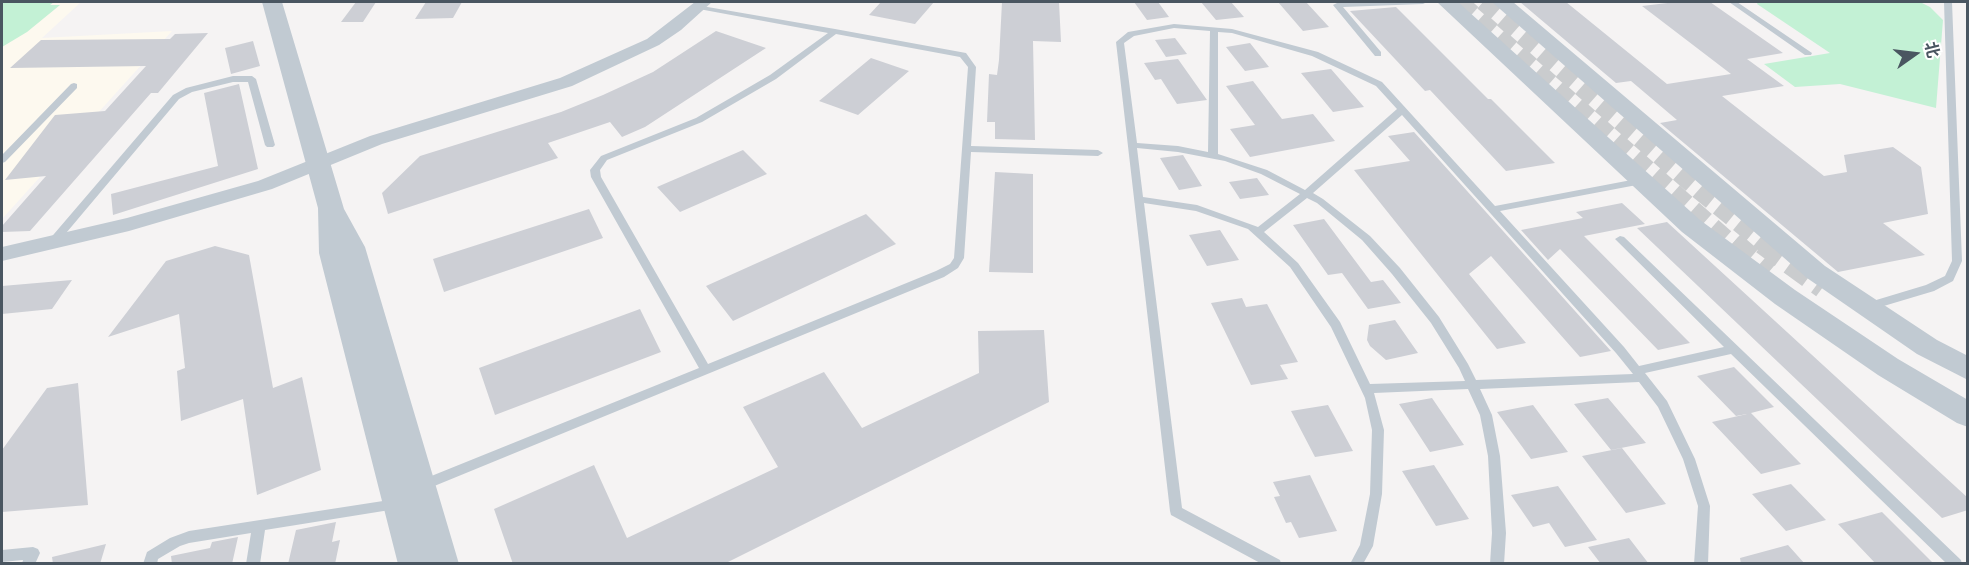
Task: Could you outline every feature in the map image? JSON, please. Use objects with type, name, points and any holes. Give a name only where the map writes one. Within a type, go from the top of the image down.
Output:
[{"type":"street","points":[[272,2],[331,208],[332,253],[410,495],[442,564]]},
{"type":"street","points":[[1447,2],[1691,226],[1785,297],[1887,367],[1968,415]]},
{"type":"street","points":[[1502,2],[1816,272],[1867,308],[1968,369]]},
{"type":"street","points":[[2,254],[52,243],[265,186],[376,140],[566,82],[653,42],[702,4]]},
{"type":"street","points":[[410,495],[415,564]]},
{"type":"lane","points":[[1378,54],[1337,5],[1423,2]]},
{"type":"lane","points":[[1733,2],[1808,53]]},
{"type":"lane","points":[[1867,308],[1930,288],[1949,278],[1957,261],[1948,2]]},
{"type":"lane","points":[[150,564],[152,556],[182,540],[410,495],[954,266],[959,258],[972,67],[963,56],[702,4]]},
{"type":"lane","points":[[1275,564],[1176,511],[1120,42],[1131,34],[1154,28],[1214,28],[1293,46],[1341,64],[1379,84],[1640,374],[1664,404],[1689,459],[1704,506],[1701,564]]},
{"type":"lane","points":[[1213,156],[1214,28]]},
{"type":"lane","points":[[705,369],[596,177],[595,170],[604,158],[699,120],[773,77],[835,31]]},
{"type":"lane","points":[[52,243],[176,97],[189,90],[233,79],[252,79],[270,145]]},
{"type":"lane","points":[[2,160],[74,86]]},
{"type":"lane","points":[[1258,232],[1307,194],[1403,109]]},
{"type":"lane","points":[[1132,145],[1178,149],[1213,156],[1264,172],[1320,201],[1366,238],[1396,271],[1435,320],[1464,366],[1486,415],[1494,456],[1499,533],[1497,564]]},
{"type":"lane","points":[[966,149],[1098,153]]},
{"type":"lane","points":[[1492,209],[1642,181]]},
{"type":"lane","points":[[1139,199],[1197,208],[1232,218],[1258,232],[1294,265],[1324,307],[1359,368],[1378,430],[1376,494],[1366,546],[1356,564]]},
{"type":"lane","points":[[1620,239],[1956,564]]},
{"type":"lane","points":[[1367,389],[1640,374],[1733,349]]},
{"type":"lane","points":[[253,564],[260,526]]},
{"type":"lane","points":[[2,556],[33,552],[28,564]]},
{"type":"shaded area","points":[[2,2],[81,2],[42,38],[172,31],[2,219]]},
{"type":"green space","points":[[2,2],[54,2],[50,5],[60,5],[27,32],[2,47]]},
{"type":"green space","points":[[1758,2],[1920,2],[1930,7],[1943,20],[1936,108],[1840,84],[1795,87],[1764,64],[1830,53],[1757,4]]},
{"type":"building","points":[[356,2],[376,2],[363,22],[341,22]]},
{"type":"building","points":[[426,2],[462,2],[453,18],[415,19]]},
{"type":"building","points":[[881,2],[934,2],[915,24],[869,15]]},
{"type":"building","points":[[1002,2],[1059,2],[1061,42],[1033,41],[1035,140],[995,139],[995,122],[987,122],[989,74],[997,75],[999,60]]},
{"type":"building","points":[[1134,2],[1158,2],[1169,17],[1147,20]]},
{"type":"building","points":[[1201,2],[1231,2],[1244,17],[1216,20]]},
{"type":"building","points":[[1278,2],[1306,2],[1329,27],[1303,31]]},
{"type":"building","points":[[1520,2],[1566,2],[1667,84],[1731,74],[1642,6],[1676,2],[1710,2],[1783,53],[1747,59],[1784,86],[1722,96],[1824,176],[1847,172],[1844,155],[1893,147],[1921,167],[1928,214],[1883,223],[1925,255],[1838,272],[1660,123],[1677,120],[1631,81],[1616,83]]},
{"type":"building","points":[[1396,7],[1555,163],[1506,171],[1430,90],[1425,91],[1350,11]]},
{"type":"building","points":[[716,31],[766,48],[645,127],[622,137],[610,122],[548,143],[558,158],[388,214],[382,193],[420,156],[561,112],[603,95],[653,72]]},
{"type":"building","points":[[208,33],[158,93],[151,93],[30,231],[2,232],[2,226],[46,176],[5,180],[55,115],[105,111],[146,66],[10,68],[41,40],[170,39],[175,34]]},
{"type":"building","points":[[1175,38],[1187,54],[1166,57],[1155,40]]},
{"type":"building","points":[[253,41],[260,66],[231,74],[225,48]]},
{"type":"building","points":[[1250,43],[1269,67],[1245,71],[1226,47]]},
{"type":"building","points":[[871,58],[909,71],[858,115],[819,101]]},
{"type":"building","points":[[1178,59],[1207,100],[1177,104],[1161,79],[1155,80],[1144,63]]},
{"type":"building","points":[[1331,69],[1364,107],[1333,112],[1301,73]]},
{"type":"building","points":[[1253,81],[1282,119],[1313,114],[1335,141],[1250,157],[1230,129],[1255,125],[1226,86]]},
{"type":"building","points":[[239,84],[258,169],[113,215],[111,194],[218,166],[204,93]]},
{"type":"building","points":[[1414,132],[1611,351],[1580,357],[1491,256],[1469,274],[1526,343],[1497,349],[1354,170],[1410,161],[1388,136]]},
{"type":"building","points":[[743,150],[767,174],[680,212],[657,187]]},
{"type":"building","points":[[1183,155],[1202,186],[1179,190],[1160,158]]},
{"type":"building","points":[[995,172],[1033,174],[1033,273],[989,272]]},
{"type":"building","points":[[1257,178],[1269,195],[1240,199],[1229,182]]},
{"type":"building","points":[[1622,203],[1645,224],[1584,236],[1690,343],[1658,350],[1560,249],[1548,260],[1521,230],[1583,218],[1576,212]]},
{"type":"building","points":[[589,209],[603,238],[444,292],[433,259]]},
{"type":"building","points":[[866,214],[896,244],[733,321],[706,286]]},
{"type":"building","points":[[1324,219],[1371,282],[1383,280],[1401,303],[1368,309],[1342,273],[1328,275],[1293,225]]},
{"type":"building","points":[[1667,222],[1968,498],[1968,510],[1942,518],[1637,228]]},
{"type":"building","points":[[1220,230],[1239,260],[1207,266],[1189,235]]},
{"type":"building","points":[[215,246],[249,255],[273,388],[302,377],[321,470],[257,495],[243,399],[181,421],[177,371],[185,368],[179,314],[108,337],[166,261]]},
{"type":"building","points":[[72,280],[52,309],[2,314],[2,286]]},
{"type":"building","points":[[1242,298],[1246,307],[1267,304],[1298,362],[1280,365],[1288,379],[1251,385],[1211,303]]},
{"type":"building","points":[[640,309],[661,352],[495,415],[479,368]]},
{"type":"building","points":[[1395,320],[1418,353],[1386,360],[1370,346],[1367,340],[1369,325]]},
{"type":"building","points":[[1044,330],[1049,402],[724,564],[513,564],[494,509],[594,465],[627,538],[778,467],[743,407],[824,372],[862,428],[979,373],[978,331]]},
{"type":"building","points":[[1734,367],[1774,407],[1751,413],[1801,464],[1761,474],[1712,422],[1747,414],[1736,416],[1697,376]]},
{"type":"building","points":[[78,383],[88,505],[2,512],[2,450],[47,388]]},
{"type":"building","points":[[1432,398],[1464,445],[1430,452],[1399,404]]},
{"type":"building","points":[[1608,398],[1646,443],[1611,450],[1574,404]]},
{"type":"building","points":[[1328,405],[1353,451],[1315,457],[1291,411]]},
{"type":"building","points":[[1533,405],[1568,452],[1531,459],[1497,412]]},
{"type":"building","points":[[1622,448],[1666,504],[1626,513],[1582,456]]},
{"type":"building","points":[[1434,465],[1469,519],[1436,526],[1402,471]]},
{"type":"building","points":[[1310,475],[1337,531],[1299,538],[1291,522],[1286,523],[1274,497],[1280,496],[1273,482]]},
{"type":"building","points":[[1791,484],[1826,520],[1786,531],[1752,494]]},
{"type":"building","points":[[1558,486],[1597,540],[1565,547],[1549,523],[1533,527],[1511,495]]},
{"type":"building","points":[[1882,512],[1934,564],[1876,564],[1838,524]]},
{"type":"building","points":[[336,522],[332,542],[340,540],[335,564],[288,564],[296,530]]},
{"type":"building","points":[[238,537],[232,564],[172,564],[171,556],[210,548],[212,542]]},
{"type":"building","points":[[1629,538],[1649,564],[1601,564],[1588,547]]},
{"type":"building","points":[[106,544],[100,564],[53,564],[52,557]]},
{"type":"building","points":[[1788,545],[1805,564],[1741,564],[1740,558]]},
{"type":"tunnel","points":[[1460,2],[1734,245]]},
{"type":"tunnel","points":[[1483,2],[1700,192],[1765,245]]},
{"type":"tunnel","points":[[1733,243],[1768,273]]},
{"type":"tunnel","points":[[1763,243],[1823,287]]}]
